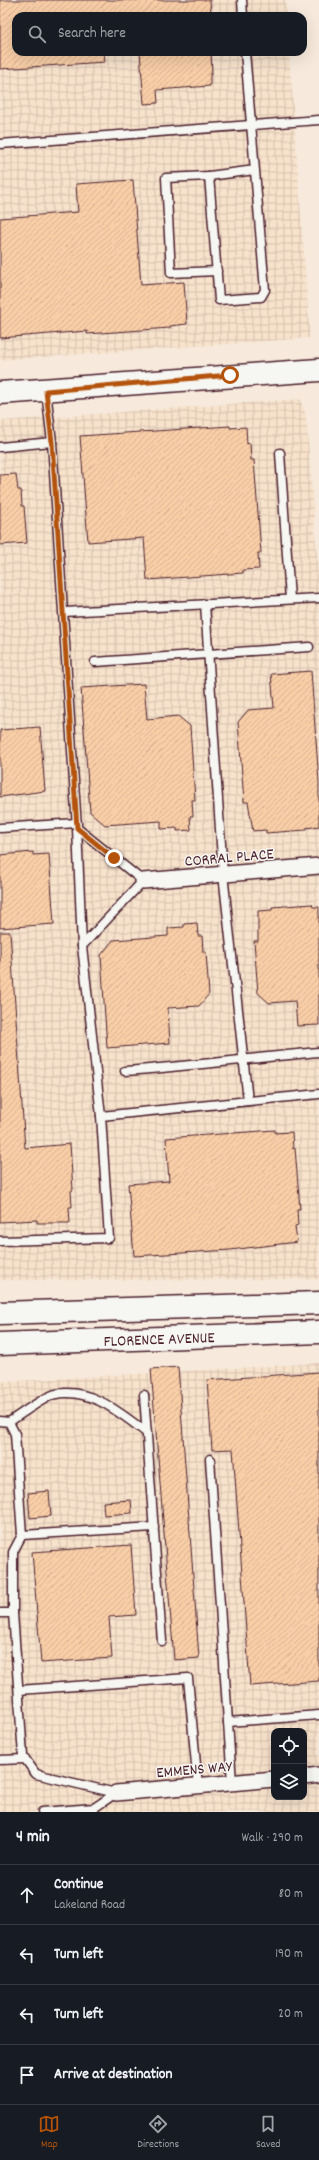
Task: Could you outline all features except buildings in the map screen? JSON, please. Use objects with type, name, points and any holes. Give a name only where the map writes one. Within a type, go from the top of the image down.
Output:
[{"type":"main road","points":[[0,394],[319,370]]},
{"type":"main road","name":"FLORENCE AVENUE","points":[[0,1313],[319,1303]]},
{"type":"main road","name":"FLORENCE AVENUE","points":[[0,1344],[319,1332]]},
{"type":"street","name":"CORRAL PLACE","points":[[143,881],[319,866]]},
{"type":"street","points":[[307,1777],[319,1775]]},
{"type":"street","name":"EMMENS WAY","points":[[116,1793],[271,1779]]},
{"type":"lane","points":[[242,0],[242,12]]},
{"type":"lane","points":[[210,176],[219,300],[261,297],[265,290],[245,56]]},
{"type":"lane","points":[[0,144],[319,120]]},
{"type":"lane","points":[[217,271],[171,273],[166,178],[210,176],[255,170]]},
{"type":"lane","points":[[0,1241],[109,1238],[101,1116],[82,946],[77,826],[64,612],[52,442],[46,391]]},
{"type":"lane","points":[[0,447],[52,442]]},
{"type":"lane","points":[[280,453],[290,599]]},
{"type":"lane","points":[[64,612],[319,598]]},
{"type":"lane","points":[[205,604],[223,874],[248,1101]]},
{"type":"lane","points":[[95,662],[309,647]]},
{"type":"lane","points":[[0,828],[77,826],[143,881],[82,946]]},
{"type":"lane","points":[[125,1071],[200,1066],[243,1059],[319,1052]]},
{"type":"lane","points":[[101,1116],[319,1094]]},
{"type":"lane","points":[[0,1421],[9,1422],[55,1394],[91,1396],[116,1410],[147,1433]]},
{"type":"lane","points":[[144,1396],[162,1641]]},
{"type":"lane","points":[[9,1422],[15,1434],[22,1535],[12,1552],[13,1613],[23,1756],[36,1774],[116,1793]]},
{"type":"lane","points":[[210,1459],[232,1783]]},
{"type":"lane","points":[[22,1535],[154,1527]]},
{"type":"lane","points":[[0,1613],[13,1613]]},
{"type":"lane","points":[[19,1690],[188,1678],[198,1786]]},
{"type":"lane","points":[[228,1722],[319,1714]]},
{"type":"lane","points":[[0,1760],[26,1759]]},
{"type":"lane","points":[[42,1812],[94,1810],[116,1793]]},
{"type":"shaded area","points":[[0,0],[285,0],[286,12],[12,12],[12,56],[289,56],[310,338],[0,360]]},
{"type":"shaded area","points":[[300,399],[306,415],[319,582],[319,1279],[0,1280],[0,421]]},
{"type":"shaded area","points":[[319,1363],[319,1812],[0,1812],[0,1382]]},
{"type":"route","points":[[114,858],[77,828],[52,442],[46,391],[230,375]]}]
